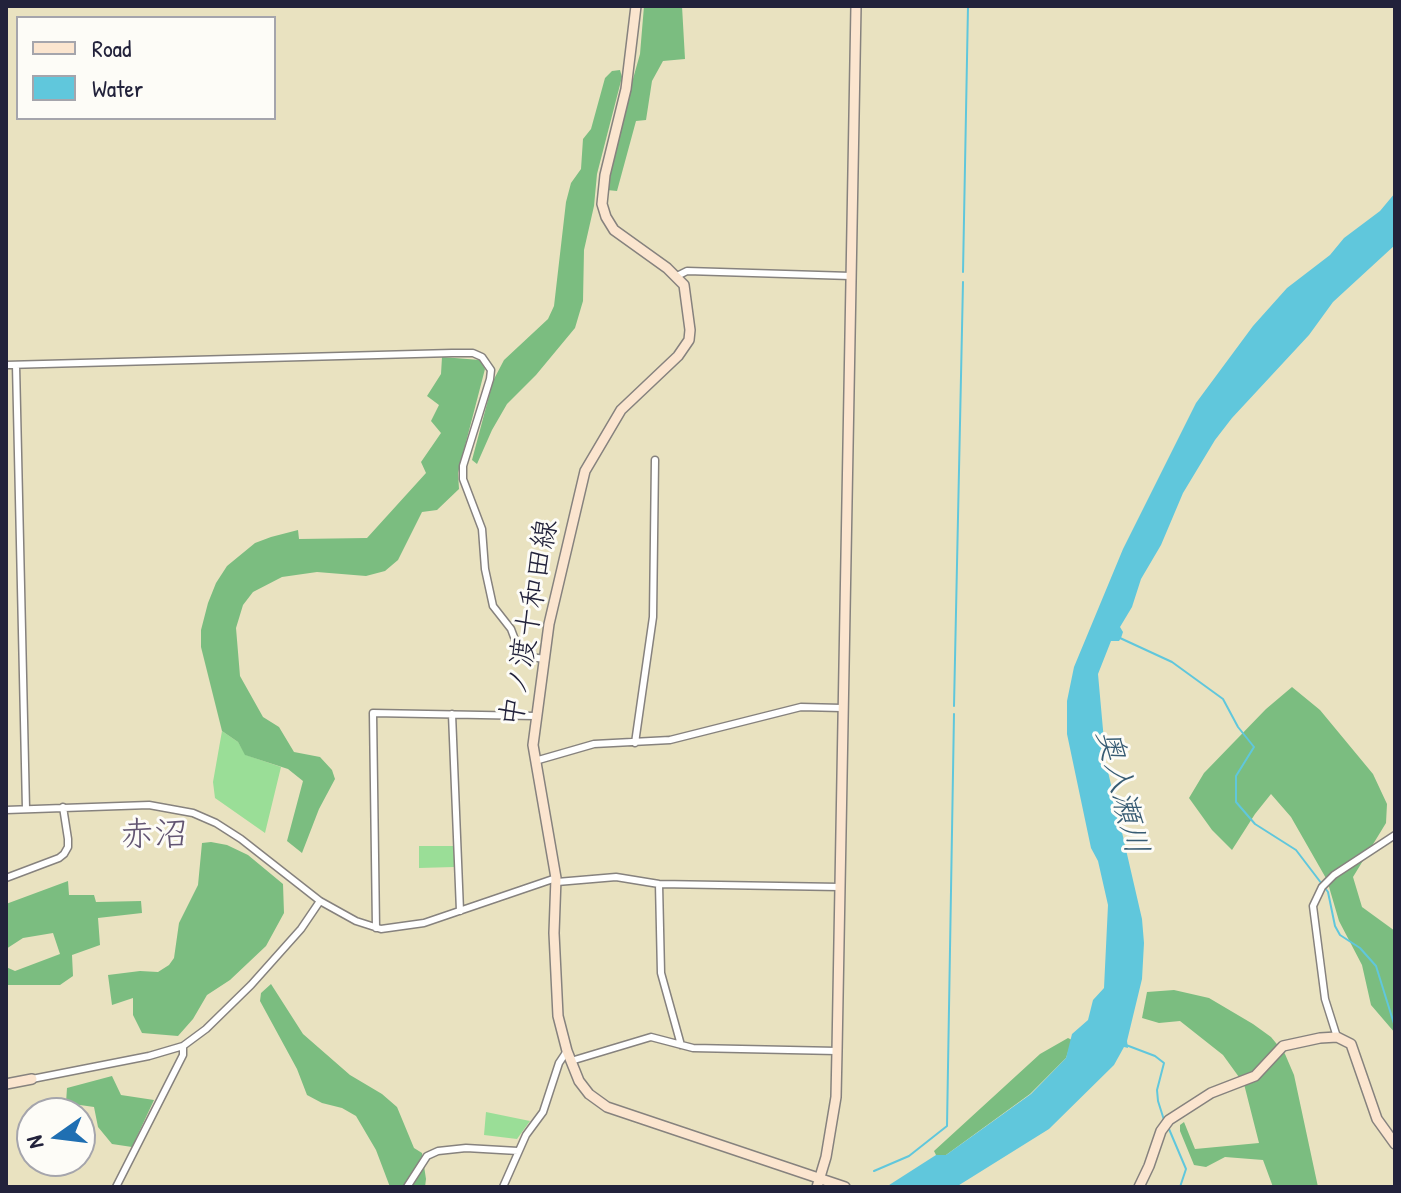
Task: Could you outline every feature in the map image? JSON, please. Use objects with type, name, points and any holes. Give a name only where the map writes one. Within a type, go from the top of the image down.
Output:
[{"type":"main road","points":[[636,6],[626,89],[605,175],[602,204],[614,230],[677,276]]},
{"type":"main road","points":[[819,1183],[836,1097],[856,6]]},
{"type":"main road","name":"中ノ渡十和田線","points":[[677,276],[686,290],[690,315],[689,340],[678,356],[621,410],[585,471],[568,535],[544,659],[533,745],[557,880],[554,933],[557,1006],[567,1051],[579,1081],[589,1094],[607,1107],[819,1183],[845,1187]]},
{"type":"main road","points":[[1139,1187],[1166,1124],[1211,1093],[1255,1076],[1283,1046],[1320,1038],[1337,1037],[1351,1044],[1377,1119],[1395,1144]]},
{"type":"main road","points":[[6,1084],[32,1079]]},
{"type":"street","points":[[677,276],[687,271],[851,276]]},
{"type":"street","points":[[6,365],[460,353],[482,357],[491,370],[490,379],[463,466],[463,479],[482,529],[485,569],[493,606],[511,629],[520,653],[544,659]]},
{"type":"street","points":[[16,365],[26,809]]},
{"type":"street","points":[[635,743],[653,617],[655,460]]},
{"type":"street","points":[[535,761],[594,744],[670,740],[801,707],[842,708]]},
{"type":"street","points":[[376,928],[373,713],[535,716]]},
{"type":"street","points":[[452,714],[460,911]]},
{"type":"street","points":[[6,810],[149,805],[193,813],[241,839],[320,901],[376,928],[409,927],[557,880],[616,877],[659,884],[840,887]]},
{"type":"street","points":[[6,878],[64,854],[68,839],[63,807]]},
{"type":"street","points":[[1337,1037],[1325,999],[1315,899],[1334,875],[1395,835]]},
{"type":"street","points":[[659,884],[661,973],[681,1045]]},
{"type":"street","points":[[32,1079],[149,1056],[183,1046],[206,1029],[251,985],[301,929],[320,901]]},
{"type":"street","points":[[571,1061],[651,1037],[693,1048],[837,1051]]},
{"type":"street","points":[[116,1187],[183,1055],[183,1046]]},
{"type":"street","points":[[503,1187],[518,1151],[543,1112],[559,1063],[567,1051]]},
{"type":"street","points":[[407,1187],[427,1156],[438,1151],[466,1148],[518,1151]]},
{"type":"green space","points":[[644,6],[682,6],[685,59],[663,61],[652,81],[646,120],[636,121],[617,191],[607,190],[620,125],[640,54]]},
{"type":"green space","points":[[620,70],[622,77],[597,174],[594,206],[584,250],[583,301],[575,328],[507,404],[477,464],[472,460],[493,381],[504,360],[548,319],[554,306],[566,202],[571,183],[581,169],[583,139],[591,129],[605,78],[612,71]]},
{"type":"green space","points":[[442,357],[480,360],[485,369],[458,473],[459,489],[437,510],[422,512],[398,560],[385,571],[366,576],[317,572],[282,577],[253,592],[243,605],[236,628],[240,676],[263,717],[279,727],[294,752],[320,757],[332,770],[335,779],[302,853],[287,841],[303,781],[288,769],[245,755],[238,742],[222,731],[201,647],[201,630],[208,603],[227,566],[255,543],[298,530],[299,539],[367,538],[426,473],[421,462],[441,433],[431,421],[439,405],[427,396],[441,374]]},
{"type":"green space","points":[[1292,687],[1320,710],[1373,774],[1387,804],[1386,823],[1353,877],[1362,907],[1395,931],[1395,1033],[1371,1005],[1362,965],[1339,921],[1327,880],[1291,817],[1271,794],[1232,850],[1212,830],[1189,798],[1204,773],[1266,709]]},
{"type":"green space","points":[[222,731],[238,742],[246,755],[281,767],[265,833],[215,798],[213,782]]},
{"type":"green space","points":[[202,843],[227,845],[248,855],[283,884],[284,913],[266,946],[230,980],[207,995],[193,1019],[178,1036],[142,1033],[133,1015],[133,998],[112,1005],[108,975],[158,972],[169,965],[174,958],[179,923],[198,885]]},
{"type":"green space","points":[[419,846],[455,846],[454,867],[419,868]]},
{"type":"green space","points":[[68,881],[69,895],[94,895],[96,902],[141,901],[142,913],[98,918],[100,945],[72,955],[73,976],[60,985],[6,985],[6,967],[15,971],[60,954],[53,933],[23,938],[6,949],[6,904]]},
{"type":"green space","points":[[271,984],[303,1034],[350,1075],[397,1107],[414,1148],[422,1153],[425,1187],[390,1187],[376,1150],[356,1116],[307,1095],[297,1069],[260,1001],[261,993]]},
{"type":"green space","points":[[1174,990],[1209,998],[1271,1037],[1285,1054],[1294,1075],[1318,1187],[1273,1187],[1263,1160],[1225,1157],[1206,1167],[1194,1165],[1180,1131],[1180,1125],[1184,1122],[1195,1149],[1259,1143],[1244,1084],[1223,1055],[1180,1021],[1159,1023],[1142,1018],[1147,992]]},
{"type":"green space","points":[[1068,1038],[1072,1040],[1066,1058],[1030,1094],[946,1155],[936,1155],[934,1151],[1040,1054]]},
{"type":"green space","points":[[112,1076],[121,1095],[154,1100],[132,1147],[112,1144],[98,1127],[96,1097],[66,1097],[67,1088]]},
{"type":"green space","points":[[486,1112],[530,1121],[517,1139],[484,1135]]},
{"type":"water","points":[[1395,193],[1395,245],[1333,302],[1309,335],[1215,440],[1183,493],[1120,627],[1123,632],[1121,638],[1111,641],[1098,674],[1106,763],[1142,919],[1144,943],[1142,979],[1128,1048],[1124,1047],[1114,1065],[1049,1129],[956,1187],[886,1187],[936,1155],[946,1155],[1031,1094],[1066,1058],[1072,1034],[1088,1020],[1093,1000],[1104,988],[1108,905],[1098,861],[1091,848],[1067,734],[1067,701],[1074,667],[1123,549],[1196,403],[1253,326],[1287,288],[1330,255],[1344,238],[1380,211]]},
{"type":"waterway","points":[[963,272],[968,6]]},
{"type":"waterway","points":[[954,706],[963,282]]},
{"type":"waterway","points":[[1120,638],[1172,662],[1223,699],[1238,727],[1254,747],[1236,776],[1236,802],[1255,824],[1296,850],[1328,892],[1340,935],[1360,948],[1376,966],[1395,1027]]},
{"type":"waterway","points":[[874,1171],[909,1156],[947,1126],[954,714]]},
{"type":"waterway","points":[[1126,1045],[1155,1056],[1164,1063],[1157,1090],[1164,1120]]},
{"type":"waterway","points":[[1169,1129],[1186,1169],[1180,1187]]},
{"type":"district","name":"赤沼","points":[[154,836]]},
{"type":"water label","name":"奥入瀬川","points":[[1121,792]]}]
